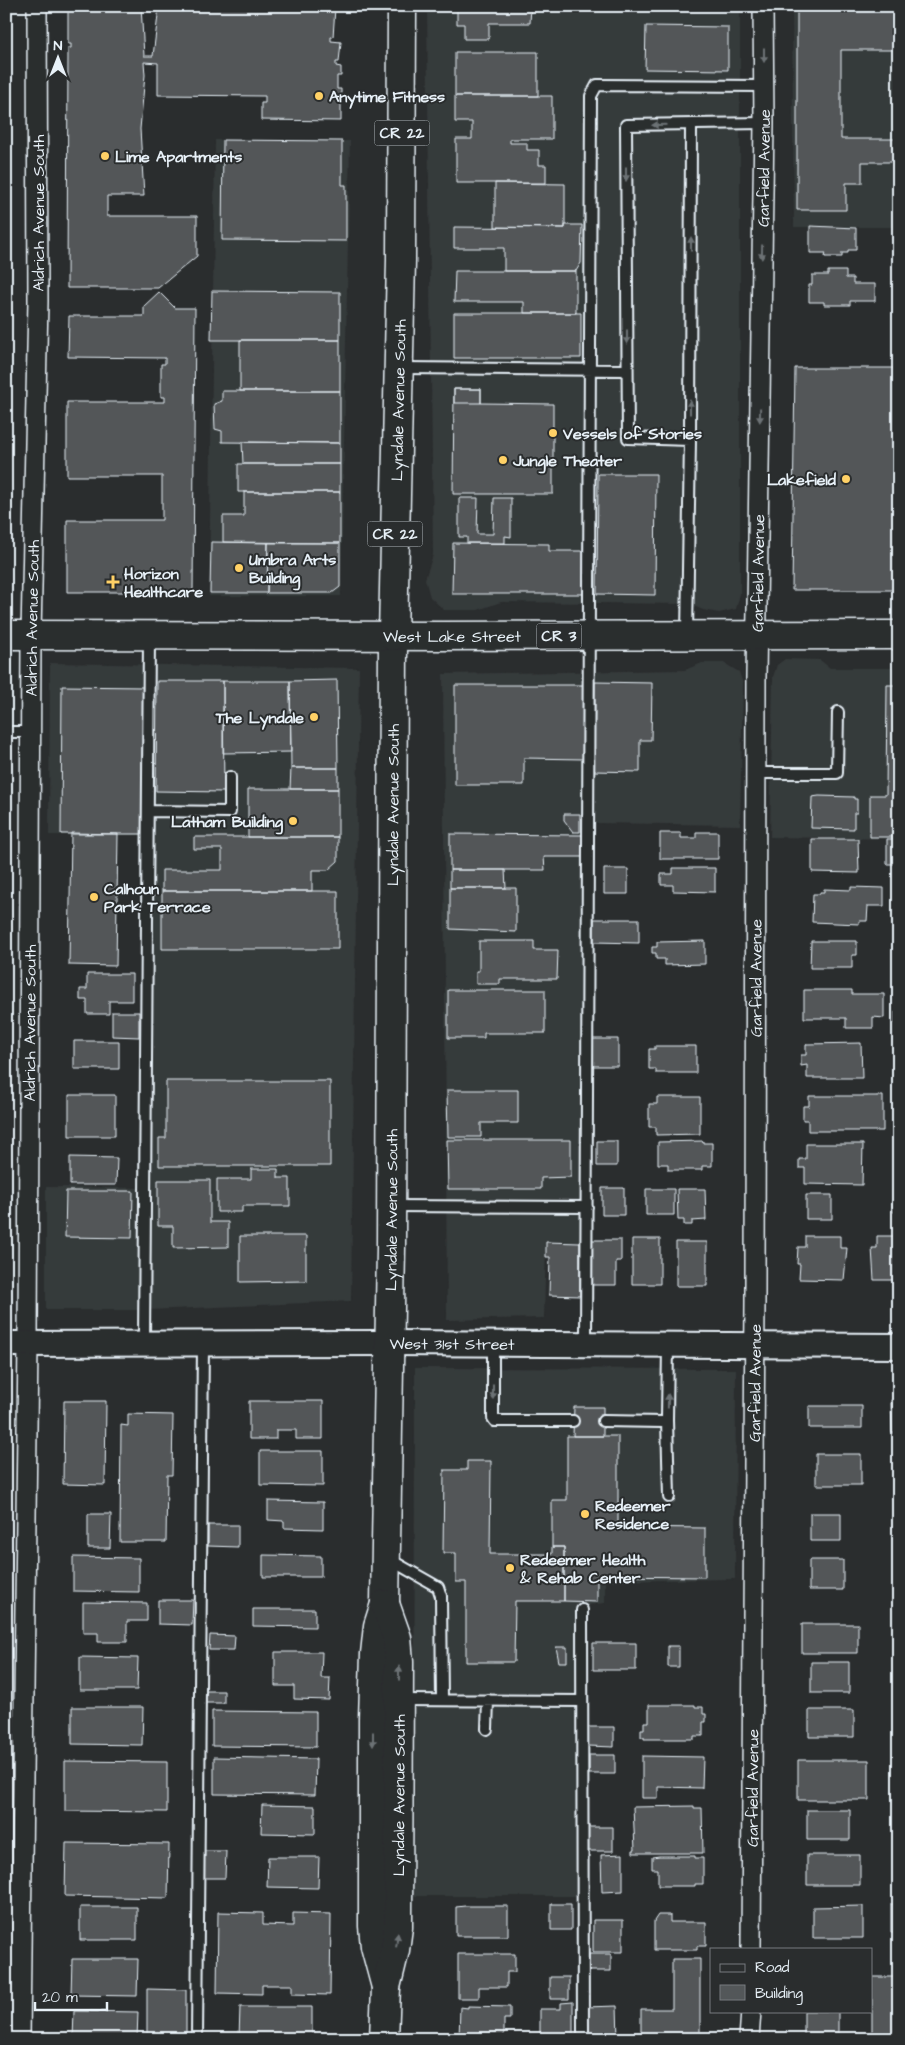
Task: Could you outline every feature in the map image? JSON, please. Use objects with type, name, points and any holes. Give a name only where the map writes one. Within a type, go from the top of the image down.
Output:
[{"type":"main road","name":"Lyndale Avenue South","points":[[386,1987],[376,1953],[373,1926],[373,1719],[375,1654],[378,1626],[385,1604],[386,1557],[391,1206],[393,636],[399,368],[402,6]]},
{"type":"main road","name":"West Lake Street","points":[[19,635],[899,635]]},
{"type":"main road","name":"Lyndale Avenue South","points":[[384,2039],[386,1987],[395,1950],[398,1927],[399,1700],[398,1649],[385,1604]]},
{"type":"street","name":"Aldrich Avenue South","points":[[20,2039],[17,1344],[31,732],[19,635],[38,292],[37,6]]},
{"type":"street","name":"Garfield Avenue","points":[[751,1948],[756,773],[764,6]]},
{"type":"street","name":"West 31st Street","points":[[17,1344],[493,1343],[899,1346]]},
{"type":"street","points":[[750,2012],[750,2039]]},
{"type":"lane","points":[[586,1344],[591,96],[597,85],[764,86]]},
{"type":"lane","points":[[690,440],[628,438],[626,125],[764,123]]},
{"type":"lane","points":[[687,636],[691,124]]},
{"type":"lane","points":[[399,368],[627,370]]},
{"type":"lane","points":[[144,1343],[149,635]]},
{"type":"lane","points":[[756,773],[837,773],[838,712]]},
{"type":"lane","points":[[6,732],[31,732]]},
{"type":"lane","points":[[148,811],[230,812],[230,776]]},
{"type":"lane","points":[[391,1206],[587,1207]]},
{"type":"lane","points":[[197,2039],[203,1343]]},
{"type":"lane","points":[[493,1343],[492,1418],[495,1421],[574,1421]]},
{"type":"lane","points":[[668,1344],[669,1497]]},
{"type":"lane","points":[[603,1421],[668,1420]]},
{"type":"lane","points":[[386,1557],[438,1587],[441,1596],[442,1700]]},
{"type":"lane","points":[[582,1610],[582,2039]]},
{"type":"lane","points":[[399,1700],[582,1701]]},
{"type":"lane","points":[[487,1729],[488,1700]]},
{"type":"shaded area","points":[[427,6],[740,6],[740,594],[736,609],[719,613],[703,610],[689,604],[501,602],[478,610],[444,610],[430,597],[425,579],[433,555]]},
{"type":"shaded area","points":[[792,6],[899,6],[899,227],[794,227]]},
{"type":"shaded area","points":[[215,140],[350,141],[341,596],[209,596]]},
{"type":"shaded area","points":[[785,659],[820,660],[830,668],[899,668],[899,839],[770,837],[773,677],[777,665]]},
{"type":"shaded area","points":[[50,663],[359,668],[351,1301],[148,1310],[46,1310],[46,1187],[149,1188],[153,835],[49,835]]},
{"type":"shaded area","points":[[702,663],[724,663],[739,672],[743,684],[740,825],[593,823],[585,1242],[546,1242],[544,1318],[447,1320],[443,674],[685,670]]},
{"type":"shaded area","points":[[6,664],[13,664],[14,833],[6,833]]},
{"type":"shaded area","points":[[415,1368],[736,1369],[735,1579],[605,1581],[605,1603],[581,1606],[579,1896],[414,1896]]},
{"type":"building","name":"Lime Apartments","points":[[68,6],[108,6],[108,8],[141,6],[144,56],[153,56],[159,7],[335,8],[333,37],[331,37],[331,41],[341,42],[339,62],[336,62],[336,66],[341,67],[341,76],[337,76],[337,89],[341,89],[341,121],[261,120],[261,103],[265,103],[265,96],[158,95],[158,63],[144,62],[145,75],[140,129],[144,196],[107,196],[107,216],[197,216],[197,256],[158,288],[67,288],[68,48],[71,48],[71,44],[68,44]]},
{"type":"building","points":[[457,6],[531,6],[530,23],[489,23],[489,39],[464,39],[464,24],[457,24]]},
{"type":"building","points":[[797,6],[899,6],[899,50],[841,50],[841,139],[899,139],[899,162],[862,162],[862,183],[846,183],[846,210],[797,210]]},
{"type":"building","points":[[646,26],[728,27],[728,70],[645,69]]},
{"type":"building","points":[[455,52],[538,52],[538,96],[455,96]]},
{"type":"building","points":[[455,96],[552,96],[552,139],[510,139],[510,143],[527,143],[527,150],[539,150],[539,165],[546,165],[546,183],[456,183],[456,139],[472,139],[472,122],[455,122]]},
{"type":"building","points":[[223,140],[342,141],[342,185],[346,185],[346,241],[222,240]]},
{"type":"building","points":[[495,183],[565,184],[565,228],[495,227]]},
{"type":"building","points":[[565,225],[582,225],[581,263],[576,271],[504,271],[504,248],[454,248],[454,227],[565,228]]},
{"type":"building","points":[[810,226],[856,228],[856,250],[848,250],[848,253],[842,253],[842,257],[825,257],[826,253],[810,253]]},
{"type":"building","points":[[455,271],[576,271],[576,313],[524,313],[524,302],[454,302]]},
{"type":"building","points":[[828,271],[846,271],[846,278],[853,278],[853,284],[875,284],[875,301],[850,301],[850,305],[824,305],[824,302],[809,302],[809,285],[812,285],[812,275],[828,275]]},
{"type":"building","points":[[212,291],[340,292],[340,340],[211,340]]},
{"type":"building","points":[[159,292],[175,308],[195,308],[193,592],[67,592],[67,520],[162,520],[162,476],[67,476],[67,402],[165,402],[165,397],[161,397],[161,364],[165,364],[165,358],[68,357],[69,316],[144,316],[144,306]]},
{"type":"building","points":[[454,313],[581,313],[581,358],[454,358]]},
{"type":"building","points":[[240,340],[340,340],[340,391],[240,391]]},
{"type":"building","name":"Lakefield","points":[[795,368],[899,368],[899,590],[792,590]]},
{"type":"building","name":"Jungle Theater","points":[[454,389],[481,389],[481,403],[553,404],[553,494],[453,494]]},
{"type":"building","points":[[454,389],[481,389],[481,403],[454,403]]},
{"type":"building","points":[[222,391],[340,391],[340,443],[222,442],[222,431],[215,429],[214,404],[222,401]]},
{"type":"building","points":[[242,442],[340,443],[340,464],[243,464]]},
{"type":"building","points":[[238,464],[340,464],[340,492],[238,492]]},
{"type":"building","points":[[598,474],[656,474],[655,595],[597,594]]},
{"type":"building","points":[[244,492],[340,492],[340,543],[223,542],[223,516],[244,516]]},
{"type":"building","points":[[459,498],[478,498],[477,534],[493,534],[494,498],[511,498],[511,537],[505,536],[505,543],[467,543],[467,537],[459,537]]},
{"type":"building","name":"Umbra Arts Building","points":[[211,542],[268,543],[267,593],[210,593]]},
{"type":"building","points":[[268,543],[340,543],[340,587],[332,593],[267,593]]},
{"type":"building","points":[[453,543],[549,544],[549,551],[585,551],[585,594],[452,594]]},
{"type":"building","name":"The Lyndale","points":[[337,680],[338,768],[291,768],[290,681]]},
{"type":"building","points":[[157,681],[223,681],[224,792],[156,791]]},
{"type":"building","points":[[223,681],[290,681],[291,752],[223,753]]},
{"type":"building","points":[[595,682],[652,683],[651,740],[640,740],[640,772],[594,771]]},
{"type":"building","points":[[455,685],[584,685],[584,759],[524,758],[524,785],[455,785]]},
{"type":"building","points":[[887,685],[899,685],[899,837],[870,837],[870,795],[886,795]]},
{"type":"building","points":[[62,686],[143,687],[142,834],[61,834]]},
{"type":"building","points":[[291,768],[338,768],[338,789],[290,789]]},
{"type":"building","name":"Latham Building","points":[[248,789],[338,789],[338,837],[248,837]]},
{"type":"building","points":[[812,797],[854,797],[854,799],[857,799],[857,813],[854,813],[854,829],[811,828]]},
{"type":"building","points":[[564,814],[580,814],[580,832],[573,832],[564,820]]},
{"type":"building","points":[[696,832],[718,832],[718,859],[660,859],[660,833],[681,833],[681,838],[696,838]]},
{"type":"building","name":"Calhoun Park Terrace","points":[[71,833],[118,834],[116,966],[69,965]]},
{"type":"building","points":[[450,834],[583,835],[583,857],[544,857],[545,870],[450,870]]},
{"type":"building","points":[[194,837],[338,837],[338,861],[328,870],[312,870],[312,891],[162,891],[162,870],[222,870],[222,849],[194,849]]},
{"type":"building","points":[[812,839],[858,839],[859,873],[812,872]]},
{"type":"building","points":[[887,839],[899,839],[899,864],[887,864]]},
{"type":"building","points":[[673,868],[715,868],[715,892],[673,891],[673,885],[661,885],[661,874],[673,874]]},
{"type":"building","points":[[604,869],[628,869],[628,894],[604,894]]},
{"type":"building","points":[[450,870],[505,870],[506,888],[450,888]]},
{"type":"building","points":[[851,887],[884,888],[884,906],[868,906],[867,921],[859,921],[859,924],[812,922],[813,894],[820,894],[820,892],[824,892],[824,889],[851,890]]},
{"type":"building","points":[[450,888],[516,888],[516,932],[450,929]]},
{"type":"building","points":[[162,891],[338,891],[338,949],[162,949]]},
{"type":"building","points":[[594,919],[639,919],[639,943],[594,942]]},
{"type":"building","points":[[479,941],[534,941],[534,950],[558,950],[557,979],[500,979],[500,984],[476,984],[476,971],[479,971]]},
{"type":"building","points":[[705,941],[705,964],[665,965],[665,959],[656,959],[656,953],[652,953],[652,947],[657,947],[657,942]]},
{"type":"building","points":[[811,941],[857,941],[857,955],[852,955],[852,968],[810,968]]},
{"type":"building","points":[[87,974],[132,974],[132,1001],[109,1001],[109,1014],[87,1014],[87,1000],[80,1000],[80,989],[87,989]]},
{"type":"building","points":[[448,990],[545,990],[545,1033],[484,1033],[484,1038],[448,1038]]},
{"type":"building","points":[[804,990],[852,990],[852,994],[884,994],[884,1018],[873,1017],[873,1028],[846,1028],[846,1018],[804,1018]]},
{"type":"building","points":[[112,1012],[139,1012],[139,1037],[112,1036]]},
{"type":"building","points":[[895,1012],[899,1012],[899,1036],[895,1036]]},
{"type":"building","points":[[593,1039],[618,1039],[618,1066],[593,1066]]},
{"type":"building","points":[[74,1041],[119,1041],[119,1069],[74,1069]]},
{"type":"building","points":[[861,1043],[862,1078],[807,1078],[807,1065],[801,1066],[801,1055],[806,1055],[806,1044]]},
{"type":"building","points":[[655,1046],[696,1046],[696,1073],[656,1073],[656,1069],[649,1069],[649,1049],[655,1049]]},
{"type":"building","points":[[166,1081],[330,1081],[330,1166],[159,1166],[159,1138],[166,1138]]},
{"type":"building","points":[[447,1090],[518,1090],[518,1123],[481,1123],[481,1137],[448,1137]]},
{"type":"building","points":[[69,1095],[115,1095],[115,1136],[69,1136]]},
{"type":"building","points":[[809,1096],[883,1096],[883,1131],[808,1131],[808,1120],[803,1120],[803,1106],[809,1106]]},
{"type":"building","points":[[657,1097],[700,1097],[700,1134],[656,1135],[656,1127],[649,1127],[649,1104],[657,1104]]},
{"type":"building","points":[[447,1140],[571,1140],[571,1177],[541,1178],[541,1189],[448,1189]]},
{"type":"building","points":[[597,1141],[617,1141],[617,1166],[597,1166]]},
{"type":"building","points":[[703,1141],[703,1143],[712,1143],[712,1166],[702,1166],[702,1170],[668,1170],[668,1164],[658,1164],[658,1142]]},
{"type":"building","points":[[806,1144],[863,1144],[862,1185],[805,1184],[805,1168],[799,1168],[799,1159],[806,1159]]},
{"type":"building","points":[[70,1157],[117,1158],[116,1185],[70,1185]]},
{"type":"building","points":[[251,1169],[278,1169],[278,1178],[290,1178],[290,1206],[242,1206],[242,1212],[217,1212],[217,1179],[251,1179]]},
{"type":"building","points":[[158,1180],[210,1180],[210,1222],[228,1222],[228,1247],[173,1248],[173,1226],[158,1226]]},
{"type":"building","points":[[602,1188],[624,1188],[624,1215],[602,1215]]},
{"type":"building","points":[[646,1189],[674,1189],[674,1215],[646,1215]]},
{"type":"building","points":[[677,1189],[705,1189],[706,1220],[692,1221],[692,1225],[684,1225],[684,1220],[678,1220]]},
{"type":"building","points":[[893,1190],[899,1190],[899,1212],[893,1212]]},
{"type":"building","points":[[66,1191],[133,1191],[132,1238],[65,1237]]},
{"type":"building","points":[[806,1195],[832,1195],[832,1219],[806,1219]]},
{"type":"building","points":[[240,1236],[306,1236],[306,1281],[240,1282]]},
{"type":"building","points":[[805,1236],[840,1236],[840,1248],[847,1248],[844,1280],[799,1279],[800,1264],[797,1264],[798,1247],[805,1247]]},
{"type":"building","points":[[877,1236],[899,1236],[899,1280],[874,1280],[872,1248],[877,1248]]},
{"type":"building","points":[[632,1239],[660,1239],[660,1284],[632,1284]]},
{"type":"building","points":[[591,1240],[621,1240],[621,1261],[616,1261],[616,1285],[591,1285]]},
{"type":"building","points":[[546,1242],[580,1243],[580,1296],[549,1295],[550,1257],[546,1257]]},
{"type":"building","points":[[676,1242],[707,1242],[707,1286],[676,1286]]},
{"type":"building","points":[[891,1400],[899,1400],[899,1433],[892,1433]]},
{"type":"building","points":[[64,1401],[106,1401],[105,1485],[63,1484]]},
{"type":"building","points":[[249,1401],[323,1401],[323,1439],[296,1439],[296,1430],[276,1430],[276,1439],[249,1439]]},
{"type":"building","points":[[809,1406],[862,1406],[862,1428],[809,1428]]},
{"type":"building","points":[[574,1407],[603,1407],[603,1436],[573,1436]]},
{"type":"building","points":[[128,1414],[173,1415],[172,1475],[167,1475],[166,1542],[120,1542],[121,1425],[128,1426]]},
{"type":"building","name":"Redeemer Residence","points":[[567,1436],[618,1436],[618,1527],[705,1528],[705,1577],[597,1576],[597,1602],[564,1601],[564,1547],[552,1547],[552,1500],[567,1500]]},
{"type":"building","points":[[260,1451],[323,1451],[323,1486],[260,1485]]},
{"type":"building","points":[[816,1454],[861,1454],[861,1485],[816,1485]]},
{"type":"building","name":"Redeemer Health & Rehab Center","points":[[467,1461],[491,1461],[490,1554],[552,1554],[552,1547],[564,1547],[564,1601],[515,1601],[514,1662],[466,1662],[466,1582],[456,1582],[456,1553],[443,1553],[444,1470],[467,1470]]},
{"type":"building","points":[[268,1501],[323,1502],[323,1529],[284,1528],[284,1521],[268,1520]]},
{"type":"building","points":[[810,1513],[841,1513],[841,1541],[810,1541]]},
{"type":"building","points":[[88,1514],[111,1514],[110,1548],[88,1548]]},
{"type":"building","points":[[208,1525],[238,1525],[238,1547],[208,1546]]},
{"type":"building","points":[[263,1555],[321,1556],[321,1577],[263,1577]]},
{"type":"building","points":[[73,1557],[139,1558],[139,1592],[73,1591]]},
{"type":"building","points":[[809,1560],[843,1560],[843,1590],[809,1590]]},
{"type":"building","points":[[158,1600],[193,1600],[192,1625],[158,1624]]},
{"type":"building","points":[[83,1602],[147,1603],[147,1621],[127,1621],[127,1642],[98,1642],[98,1633],[83,1633]]},
{"type":"building","points":[[253,1609],[315,1609],[315,1627],[253,1626]]},
{"type":"building","points":[[895,1609],[899,1609],[899,1641],[895,1641]]},
{"type":"building","points":[[802,1624],[858,1624],[858,1653],[802,1653]]},
{"type":"building","points":[[210,1635],[235,1636],[234,1650],[209,1650]]},
{"type":"building","points":[[593,1643],[636,1643],[636,1670],[593,1670]]},
{"type":"building","points":[[668,1646],[679,1646],[679,1667],[668,1667]]},
{"type":"building","points":[[556,1647],[567,1647],[567,1662],[559,1662]]},
{"type":"building","points":[[275,1652],[322,1652],[321,1678],[330,1678],[329,1700],[294,1699],[294,1686],[275,1686]]},
{"type":"building","points":[[80,1657],[138,1658],[137,1690],[80,1690]]},
{"type":"building","points":[[894,1659],[899,1659],[899,1684],[894,1684]]},
{"type":"building","points":[[811,1662],[849,1662],[849,1693],[811,1693]]},
{"type":"building","points":[[206,1691],[224,1691],[224,1703],[205,1703]]},
{"type":"building","points":[[649,1705],[695,1705],[695,1707],[703,1707],[703,1714],[706,1714],[706,1722],[703,1722],[703,1736],[694,1736],[694,1739],[644,1739],[644,1737],[641,1737],[641,1729],[644,1729],[644,1722],[649,1722]]},
{"type":"building","points":[[72,1707],[143,1707],[142,1745],[72,1744]]},
{"type":"building","points":[[809,1710],[854,1710],[854,1737],[809,1737]]},
{"type":"building","points":[[212,1711],[316,1712],[316,1747],[212,1746]]},
{"type":"building","points":[[588,1727],[614,1727],[614,1747],[588,1746]]},
{"type":"building","points":[[589,1755],[615,1755],[615,1774],[589,1774]]},
{"type":"building","points":[[642,1756],[703,1757],[702,1788],[658,1787],[658,1798],[642,1798]]},
{"type":"building","points":[[214,1757],[316,1759],[315,1795],[214,1794]]},
{"type":"building","points":[[798,1760],[869,1760],[869,1800],[798,1800]]},
{"type":"building","points":[[65,1761],[167,1762],[167,1812],[65,1811]]},
{"type":"building","points":[[262,1805],[315,1806],[315,1834],[261,1833]]},
{"type":"building","points":[[694,1806],[694,1808],[702,1808],[703,1853],[633,1853],[633,1850],[635,1850],[633,1807]]},
{"type":"building","points":[[807,1810],[850,1810],[850,1840],[807,1840]]},
{"type":"building","points":[[586,1827],[613,1827],[613,1851],[586,1851]]},
{"type":"building","points":[[66,1843],[169,1844],[168,1898],[65,1896]]},
{"type":"building","points":[[202,1851],[226,1851],[225,1878],[202,1878]]},
{"type":"building","points":[[623,1854],[623,1891],[602,1892],[601,1855]]},
{"type":"building","points":[[807,1855],[860,1855],[860,1885],[807,1885]]},
{"type":"building","points":[[695,1856],[695,1858],[703,1858],[703,1884],[695,1884],[695,1886],[658,1886],[658,1869],[652,1869],[652,1857]]},
{"type":"building","points":[[268,1857],[319,1857],[318,1888],[267,1887]]},
{"type":"building","points":[[551,1904],[571,1904],[571,1930],[551,1930]]},
{"type":"building","points":[[891,1904],[899,1904],[899,1932],[891,1932]]},
{"type":"building","points":[[508,1906],[508,1936],[456,1936],[456,1907]]},
{"type":"building","points":[[863,1906],[863,1938],[813,1938],[813,1907]]},
{"type":"building","points":[[80,1907],[137,1907],[137,1940],[80,1940]]},
{"type":"building","points":[[218,1912],[263,1913],[263,1925],[293,1926],[293,1913],[331,1914],[330,1995],[292,1994],[292,1985],[262,1985],[262,1994],[217,1993]]},
{"type":"building","points":[[658,1915],[670,1915],[670,1922],[706,1922],[706,1946],[697,1946],[697,1950],[654,1950],[654,1921]]},
{"type":"building","points":[[593,1920],[623,1920],[623,1952],[593,1952]]},
{"type":"building","points":[[458,1954],[515,1954],[515,1972],[507,1972],[507,1987],[479,1987],[479,1998],[458,1998]]},
{"type":"building","points":[[589,1954],[611,1954],[611,1971],[589,1971]]},
{"type":"building","points":[[72,1959],[138,1959],[137,1996],[71,1995]]},
{"type":"building","points":[[672,1959],[700,1959],[700,2036],[641,2036],[641,2009],[672,2009]]},
{"type":"building","points":[[550,1977],[569,1977],[569,1999],[550,1999]]},
{"type":"building","points":[[872,1977],[899,1977],[899,2034],[872,2034]]},
{"type":"building","points":[[147,1989],[186,1990],[186,2039],[147,2039]]},
{"type":"building","points":[[573,2002],[573,2039],[540,2039],[540,2009],[561,2009],[561,2003]]},
{"type":"building","points":[[468,2006],[510,2007],[510,2019],[504,2019],[504,2039],[459,2039],[460,2007],[468,2008]]},
{"type":"building","points":[[617,2006],[618,2039],[586,2039],[585,2007]]},
{"type":"building","points":[[240,2007],[312,2007],[312,2038],[239,2038]]},
{"type":"building","points":[[74,2011],[138,2012],[137,2039],[73,2039]]},
{"type":"building","points":[[804,2012],[838,2012],[838,2039],[804,2039]]},
{"type":"place","name":"Anytime Fitness","points":[[319,96]]},
{"type":"place","name":"Lime Apartments","points":[[105,156]]},
{"type":"place","name":"Vessels of Stories","points":[[553,433]]},
{"type":"place","name":"Jungle Theater","points":[[503,460]]},
{"type":"place","name":"Lakefield","points":[[846,479]]},
{"type":"place","name":"Umbra Arts Building","points":[[239,568]]},
{"type":"place","name":"Horizon Healthcare","points":[[113,582]]},
{"type":"place","name":"The Lyndale","points":[[314,717]]},
{"type":"place","name":"Latham Building","points":[[293,821]]},
{"type":"place","name":"Calhoun Park Terrace","points":[[94,897]]},
{"type":"place","name":"Redeemer Residence","points":[[585,1514]]},
{"type":"place","name":"Redeemer Health & Rehab Center","points":[[510,1568]]}]
